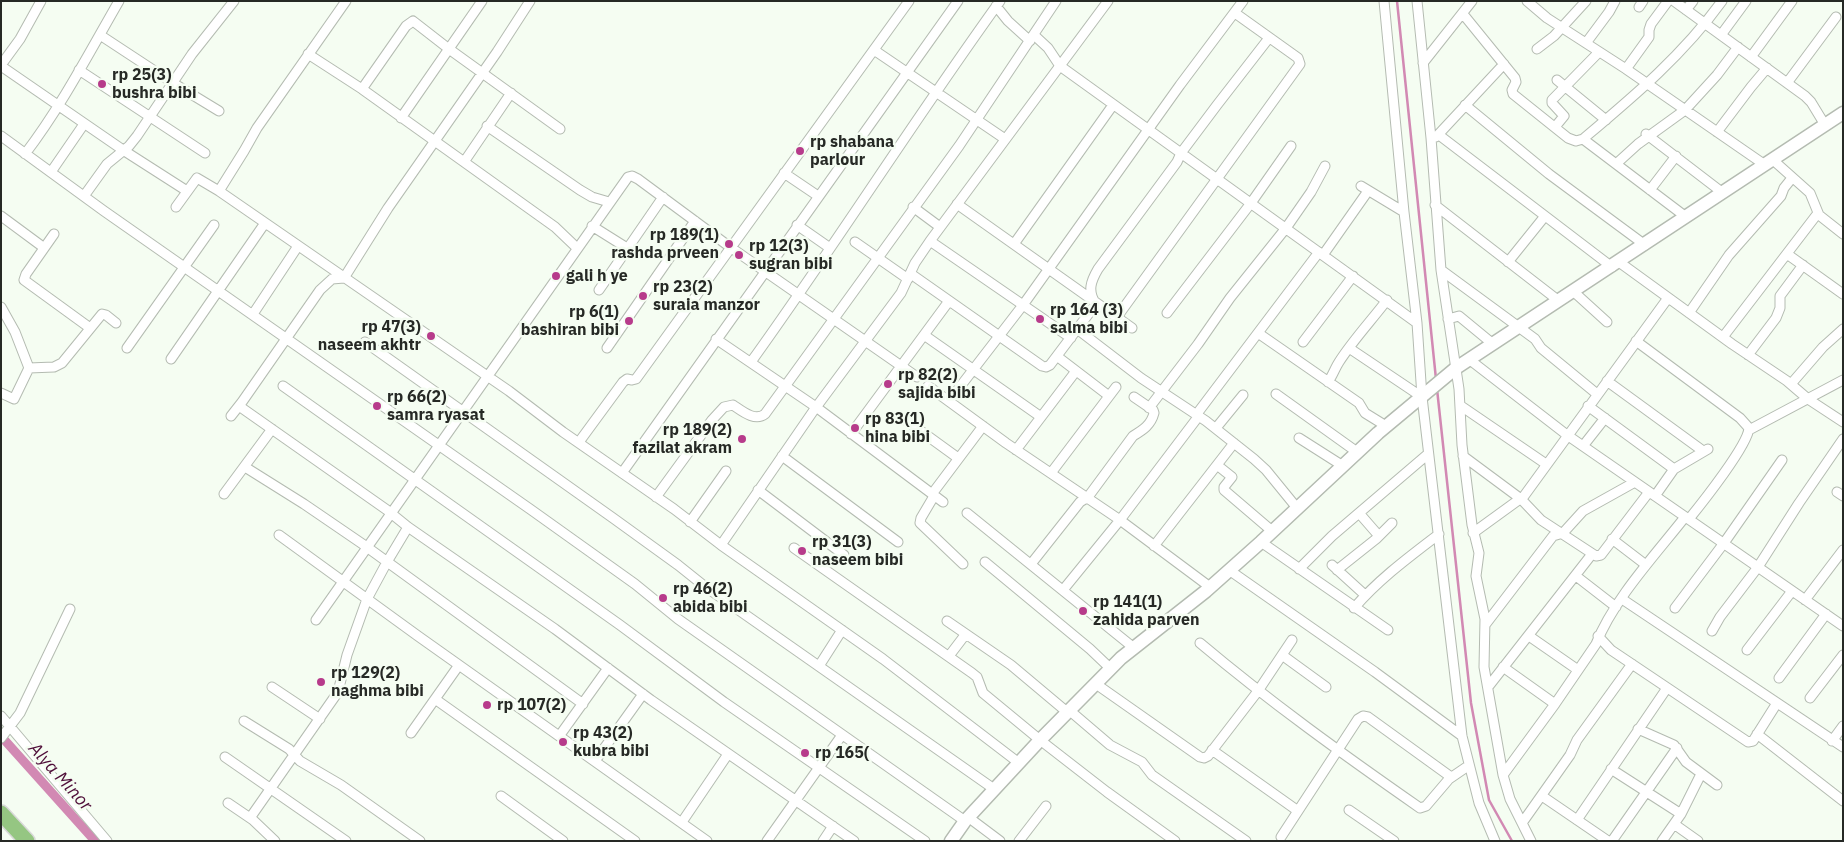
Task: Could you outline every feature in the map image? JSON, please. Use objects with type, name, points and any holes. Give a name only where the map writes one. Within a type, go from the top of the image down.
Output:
[{"type":"highway","points":[[1,814],[27,841]]},
{"type":"street","points":[[41,1],[20,39],[1,65],[84,124],[187,191]]},
{"type":"street","points":[[24,154],[40,135],[119,1]]},
{"type":"street","points":[[84,196],[107,164],[133,142],[192,54],[234,1]]},
{"type":"street","points":[[219,190],[257,128],[346,1]]},
{"type":"street","points":[[401,118],[482,1]]},
{"type":"street","points":[[344,278],[388,208],[530,1]]},
{"type":"street","points":[[579,442],[623,382],[636,378],[909,1]]},
{"type":"street","points":[[622,472],[958,1]]},
{"type":"street","points":[[656,497],[704,430],[724,407],[733,405],[750,416],[762,417],[976,119],[1056,1]]},
{"type":"street","points":[[721,545],[816,407],[900,293],[930,241],[1108,1]]},
{"type":"street","points":[[949,401],[1023,305],[1148,129],[1243,1]]},
{"type":"street","points":[[1384,1],[1428,454],[1462,736],[1468,766],[1492,839]]},
{"type":"street","points":[[1417,1],[1420,48],[1435,137],[1435,205],[1441,270],[1454,370],[1461,406],[1464,456],[1473,533],[1479,553],[1476,576],[1484,609],[1484,658],[1488,688],[1503,775],[1510,799],[1531,841]]},
{"type":"street","points":[[1424,63],[1472,1]]},
{"type":"street","points":[[1527,1],[1547,18],[1626,69],[1717,132],[1769,162],[1792,178],[1810,193],[1818,213],[1843,234]]},
{"type":"street","points":[[1538,49],[1563,27],[1586,1]]},
{"type":"street","points":[[1586,43],[1615,1]]},
{"type":"street","points":[[1626,69],[1649,37],[1651,24],[1668,1]]},
{"type":"street","points":[[1674,1],[1811,102],[1825,125]]},
{"type":"street","points":[[1686,10],[1693,1]]},
{"type":"street","points":[[1463,14],[1516,80],[1512,94],[1574,141],[1583,138],[1648,85],[1705,24],[1722,1]]},
{"type":"street","points":[[1721,35],[1746,1]]},
{"type":"street","points":[[1751,57],[1792,1]]},
{"type":"street","points":[[751,362],[800,294],[998,4],[1008,21],[1048,48],[1060,66],[1387,300],[1416,323]]},
{"type":"street","points":[[1117,317],[1300,64],[1298,58],[1235,13]]},
{"type":"street","points":[[1787,83],[1836,17]]},
{"type":"street","points":[[362,89],[411,21],[417,23],[449,49],[560,129]]},
{"type":"street","points":[[100,35],[219,111]]},
{"type":"street","points":[[1096,304],[1090,294],[1090,287],[1098,269],[1177,162],[1181,153],[1270,38]]},
{"type":"street","points":[[1616,164],[1648,136],[1686,110],[1717,75],[1738,47]]},
{"type":"street","points":[[874,50],[1005,139]]},
{"type":"street","points":[[1555,127],[1564,116],[1552,101],[1564,86],[1599,52]]},
{"type":"street","points":[[308,54],[362,89],[555,227],[577,248]]},
{"type":"street","points":[[1435,137],[1504,64]]},
{"type":"street","points":[[1717,132],[1751,86],[1767,68]]},
{"type":"street","points":[[79,70],[205,153]]},
{"type":"street","points":[[1557,80],[1606,120]]},
{"type":"street","points":[[464,162],[510,93]]},
{"type":"street","points":[[1014,244],[1114,104]]},
{"type":"street","points":[[1465,106],[1549,174],[1644,245]]},
{"type":"street","points":[[951,841],[967,819],[994,789],[1111,668],[1210,587],[1386,426],[1454,370],[1843,113]]},
{"type":"street","points":[[51,172],[84,124]]},
{"type":"street","points":[[487,126],[580,190],[592,197],[609,202]]},
{"type":"street","points":[[1,136],[439,445],[627,579],[678,619],[842,735],[1000,841]]},
{"type":"street","points":[[1648,136],[1723,193]]},
{"type":"street","points":[[1435,137],[1615,265],[1668,298],[1843,422]]},
{"type":"street","points":[[1583,138],[1686,217]]},
{"type":"street","points":[[1167,313],[1251,203],[1291,146]]},
{"type":"street","points":[[1650,190],[1676,156]]},
{"type":"street","points":[[1149,408],[1198,344],[1230,298],[1286,228],[1311,192],[1325,166]]},
{"type":"street","points":[[784,173],[818,196]]},
{"type":"street","points":[[316,620],[592,226],[626,178],[630,176],[638,179],[730,247],[917,377]]},
{"type":"street","points":[[176,208],[198,178],[219,190],[488,376],[913,681],[1019,762]]},
{"type":"street","points":[[1688,313],[1719,268],[1781,196],[1784,188],[1792,178]]},
{"type":"street","points":[[1063,590],[1120,520],[1258,333],[1321,253],[1364,188],[1404,212]]},
{"type":"street","points":[[598,290],[663,197]]},
{"type":"street","points":[[957,204],[1132,328]]},
{"type":"street","points":[[1435,205],[1559,301]]},
{"type":"street","points":[[913,207],[940,227]]},
{"type":"street","points":[[1723,337],[1818,213]]},
{"type":"street","points":[[1,216],[43,248]]},
{"type":"street","points":[[1508,262],[1545,216]]},
{"type":"street","points":[[607,348],[695,221]]},
{"type":"street","points":[[171,359],[266,223]]},
{"type":"street","points":[[127,348],[214,225]]},
{"type":"street","points":[[797,225],[830,248]]},
{"type":"street","points":[[592,226],[627,248]]},
{"type":"street","points":[[54,234],[26,274],[24,280],[90,328]]},
{"type":"street","points":[[930,241],[1071,338]]},
{"type":"street","points":[[855,242],[949,301],[1044,367],[1050,365],[1058,356],[1096,304]]},
{"type":"street","points":[[253,314],[298,246]]},
{"type":"street","points":[[1787,254],[1843,294]]},
{"type":"street","points":[[1748,355],[1776,318],[1780,308],[1780,296],[1803,266]]},
{"type":"street","points":[[1441,270],[1535,339],[1541,348],[1597,394]]},
{"type":"street","points":[[1303,342],[1353,276]]},
{"type":"street","points":[[231,416],[323,286],[332,279],[344,278]]},
{"type":"street","points":[[1574,292],[1607,322]]},
{"type":"street","points":[[1473,533],[1521,499],[1668,298]]},
{"type":"street","points":[[1328,382],[1348,348],[1387,300]]},
{"type":"street","points":[[851,434],[949,301]]},
{"type":"street","points":[[1,307],[29,368],[14,399],[1,393]]},
{"type":"street","points":[[29,368],[54,367],[62,363],[102,314],[116,323]]},
{"type":"street","points":[[1448,319],[1459,316],[1493,344]]},
{"type":"street","points":[[1077,329],[1161,391],[1216,428],[1266,470],[1298,508]]},
{"type":"street","points":[[1791,384],[1823,347],[1843,329]]},
{"type":"street","points":[[1258,333],[1359,403],[1365,413],[1386,426]]},
{"type":"street","points":[[924,335],[1041,417]]},
{"type":"street","points":[[716,339],[816,407],[943,502]]},
{"type":"street","points":[[1636,341],[1740,418],[1749,430]]},
{"type":"street","points":[[365,342],[622,523],[703,585],[994,789]]},
{"type":"street","points":[[1348,348],[1422,397]]},
{"type":"street","points":[[1058,356],[1109,396]]},
{"type":"street","points":[[1470,360],[1567,435],[1842,624]]},
{"type":"street","points":[[1016,450],[1076,371]]},
{"type":"street","points":[[1503,775],[1596,644],[1598,636],[1616,607],[1646,566],[1687,518],[1732,460],[1749,430],[1843,380]]},
{"type":"street","points":[[1464,456],[1521,499],[1541,520],[1592,554],[1601,555],[1612,539],[1674,469],[1706,450],[1607,381]]},
{"type":"street","points":[[1,386],[17,394]]},
{"type":"street","points":[[283,386],[620,625],[724,702],[925,841]]},
{"type":"street","points":[[928,386],[1016,450],[1088,497],[1210,587]]},
{"type":"street","points":[[1051,473],[1116,387]]},
{"type":"street","points":[[1276,394],[1358,452]]},
{"type":"street","points":[[1216,428],[1243,395]]},
{"type":"street","points":[[1031,564],[1080,502],[1088,497],[1133,436],[1147,426],[1154,413],[1134,397]]},
{"type":"street","points":[[239,406],[408,527],[555,628],[642,694],[854,841]]},
{"type":"street","points":[[1461,406],[1546,464]]},
{"type":"street","points":[[1588,406],[1674,469]]},
{"type":"street","points":[[1583,446],[1605,418]]},
{"type":"street","points":[[907,421],[958,458]]},
{"type":"street","points":[[963,564],[920,523],[933,495],[983,426]]},
{"type":"street","points":[[224,494],[272,429]]},
{"type":"street","points":[[1299,438],[1343,466]]},
{"type":"street","points":[[1712,631],[1720,617],[1758,567],[1843,439]]},
{"type":"street","points":[[1154,546],[1234,443]]},
{"type":"street","points":[[1299,569],[1332,536],[1428,454]]},
{"type":"street","points":[[782,456],[898,542]]},
{"type":"street","points":[[1674,608],[1724,543],[1782,460]]},
{"type":"street","points":[[1217,466],[1232,477],[1224,487],[1224,490],[1272,531]]},
{"type":"street","points":[[245,467],[367,547],[484,630],[583,704]]},
{"type":"street","points":[[690,522],[726,471]]},
{"type":"street","points":[[1485,625],[1554,536],[1561,534],[1583,511],[1636,482]]},
{"type":"street","points":[[758,490],[844,555]]},
{"type":"street","points":[[967,513],[1134,648]]},
{"type":"street","points":[[1359,513],[1379,536]]},
{"type":"street","points":[[1365,595],[1335,567],[1379,536],[1392,523]]},
{"type":"street","points":[[250,818],[338,692],[347,655],[367,599],[408,527]]},
{"type":"street","points":[[1354,608],[1390,572],[1439,534]]},
{"type":"street","points":[[279,535],[342,582],[708,841]]},
{"type":"street","points":[[1612,539],[1646,566]]},
{"type":"street","points":[[1261,542],[1388,630]]},
{"type":"street","points":[[794,548],[977,677],[981,691],[986,696],[1107,792],[1175,841]]},
{"type":"street","points":[[1806,600],[1843,550]]},
{"type":"street","points":[[1488,688],[1592,554]]},
{"type":"street","points":[[985,562],[1090,648],[1111,668]]},
{"type":"street","points":[[1229,570],[1367,666],[1462,736]]},
{"type":"street","points":[[1576,576],[1616,607]]},
{"type":"street","points":[[1747,650],[1792,591]]},
{"type":"street","points":[[1622,599],[1843,747]]},
{"type":"street","points":[[1,738],[20,713],[70,609]]},
{"type":"street","points":[[1779,678],[1826,614]]},
{"type":"street","points":[[947,621],[1017,670],[1110,745],[1142,762],[1157,779],[1246,841]]},
{"type":"street","points":[[819,666],[842,630]]},
{"type":"street","points":[[949,656],[966,635]]},
{"type":"street","points":[[1529,636],[1578,670]]},
{"type":"street","points":[[1598,636],[1611,650],[1746,741],[1752,742],[1777,703]]},
{"type":"street","points":[[1096,684],[1200,757],[1206,758],[1258,691],[1292,640]]},
{"type":"street","points":[[1200,643],[1258,691],[1337,750],[1421,808],[1426,806],[1442,785],[1468,766]]},
{"type":"street","points":[[1282,655],[1326,687]]},
{"type":"street","points":[[1810,698],[1843,655]]},
{"type":"street","points":[[1522,823],[1570,755],[1577,740],[1632,664]]},
{"type":"street","points":[[411,733],[459,665]]},
{"type":"street","points":[[560,735],[608,668]]},
{"type":"street","points":[[1503,668],[1555,704]]},
{"type":"street","points":[[272,687],[320,719]]},
{"type":"street","points":[[1577,820],[1667,688]]},
{"type":"street","points":[[595,761],[642,694]]},
{"type":"street","points":[[435,699],[635,841]]},
{"type":"street","points":[[1,716],[107,841]]},
{"type":"street","points":[[1281,837],[1358,719],[1365,716],[1451,777]]},
{"type":"street","points":[[244,721],[289,750],[300,761],[341,785],[420,841]]},
{"type":"street","points":[[1832,741],[1843,726]]},
{"type":"street","points":[[1638,730],[1668,741],[1677,748],[1686,762],[1717,785]]},
{"type":"street","points":[[1757,734],[1843,801]]},
{"type":"street","points":[[767,841],[842,735]]},
{"type":"street","points":[[1612,841],[1677,748]]},
{"type":"street","points":[[1212,750],[1298,811]]},
{"type":"street","points":[[682,822],[728,754]]},
{"type":"street","points":[[225,757],[346,841]]},
{"type":"street","points":[[1611,769],[1681,814]]},
{"type":"street","points":[[1662,841],[1681,814],[1701,774]]},
{"type":"street","points":[[501,796],[563,841]]},
{"type":"street","points":[[1542,796],[1608,841]]},
{"type":"street","points":[[228,802],[250,818],[275,841]]},
{"type":"street","points":[[1020,841],[1046,806]]},
{"type":"street","points":[[1349,810],[1394,841]]},
{"type":"street","points":[[1674,824],[1698,841]]},
{"type":"street","points":[[823,841],[833,826]]},
{"type":"waterway","points":[[1397,1],[1436,379]]},
{"type":"waterway","points":[[1437,389],[1471,703],[1489,800],[1512,841]]},
{"type":"waterway","name":"Alya Minor","points":[[1,736],[95,841]]},
{"type":"place","name":"rp 25(3) bushra bibi","points":[[102,84]]},
{"type":"place","name":"rp shabana parlour","points":[[800,151]]},
{"type":"place","name":"rp 189(1) rashda prveen","points":[[729,244]]},
{"type":"place","name":"rp 12(3) sugran bibi","points":[[739,255]]},
{"type":"place","name":"gali h ye","points":[[556,276]]},
{"type":"place","name":"rp 23(2) suraia manzor","points":[[643,296]]},
{"type":"place","name":"rp 164 (3) salma bibi","points":[[1040,319]]},
{"type":"place","name":"rp 6(1) bashiran bibi","points":[[629,321]]},
{"type":"place","name":"rp 47(3) naseem akhtr","points":[[431,336]]},
{"type":"place","name":"rp 82(2) sajida bibi","points":[[888,384]]},
{"type":"place","name":"rp 66(2) samra ryasat","points":[[377,406]]},
{"type":"place","name":"rp 83(1) hina bibi","points":[[855,428]]},
{"type":"place","name":"rp 189(2) fazilat akram","points":[[742,439]]},
{"type":"place","name":"rp 31(3) naseem bibi","points":[[802,551]]},
{"type":"place","name":"rp 46(2) abida bibi","points":[[663,598]]},
{"type":"place","name":"rp 141(1) zahida parven","points":[[1083,611]]},
{"type":"place","name":"rp 129(2) naghma bibi","points":[[321,682]]},
{"type":"place","name":"rp 107(2)","points":[[487,705]]},
{"type":"place","name":"rp 43(2) kubra bibi","points":[[563,742]]},
{"type":"place","name":"rp 165(","points":[[805,753]]}]
